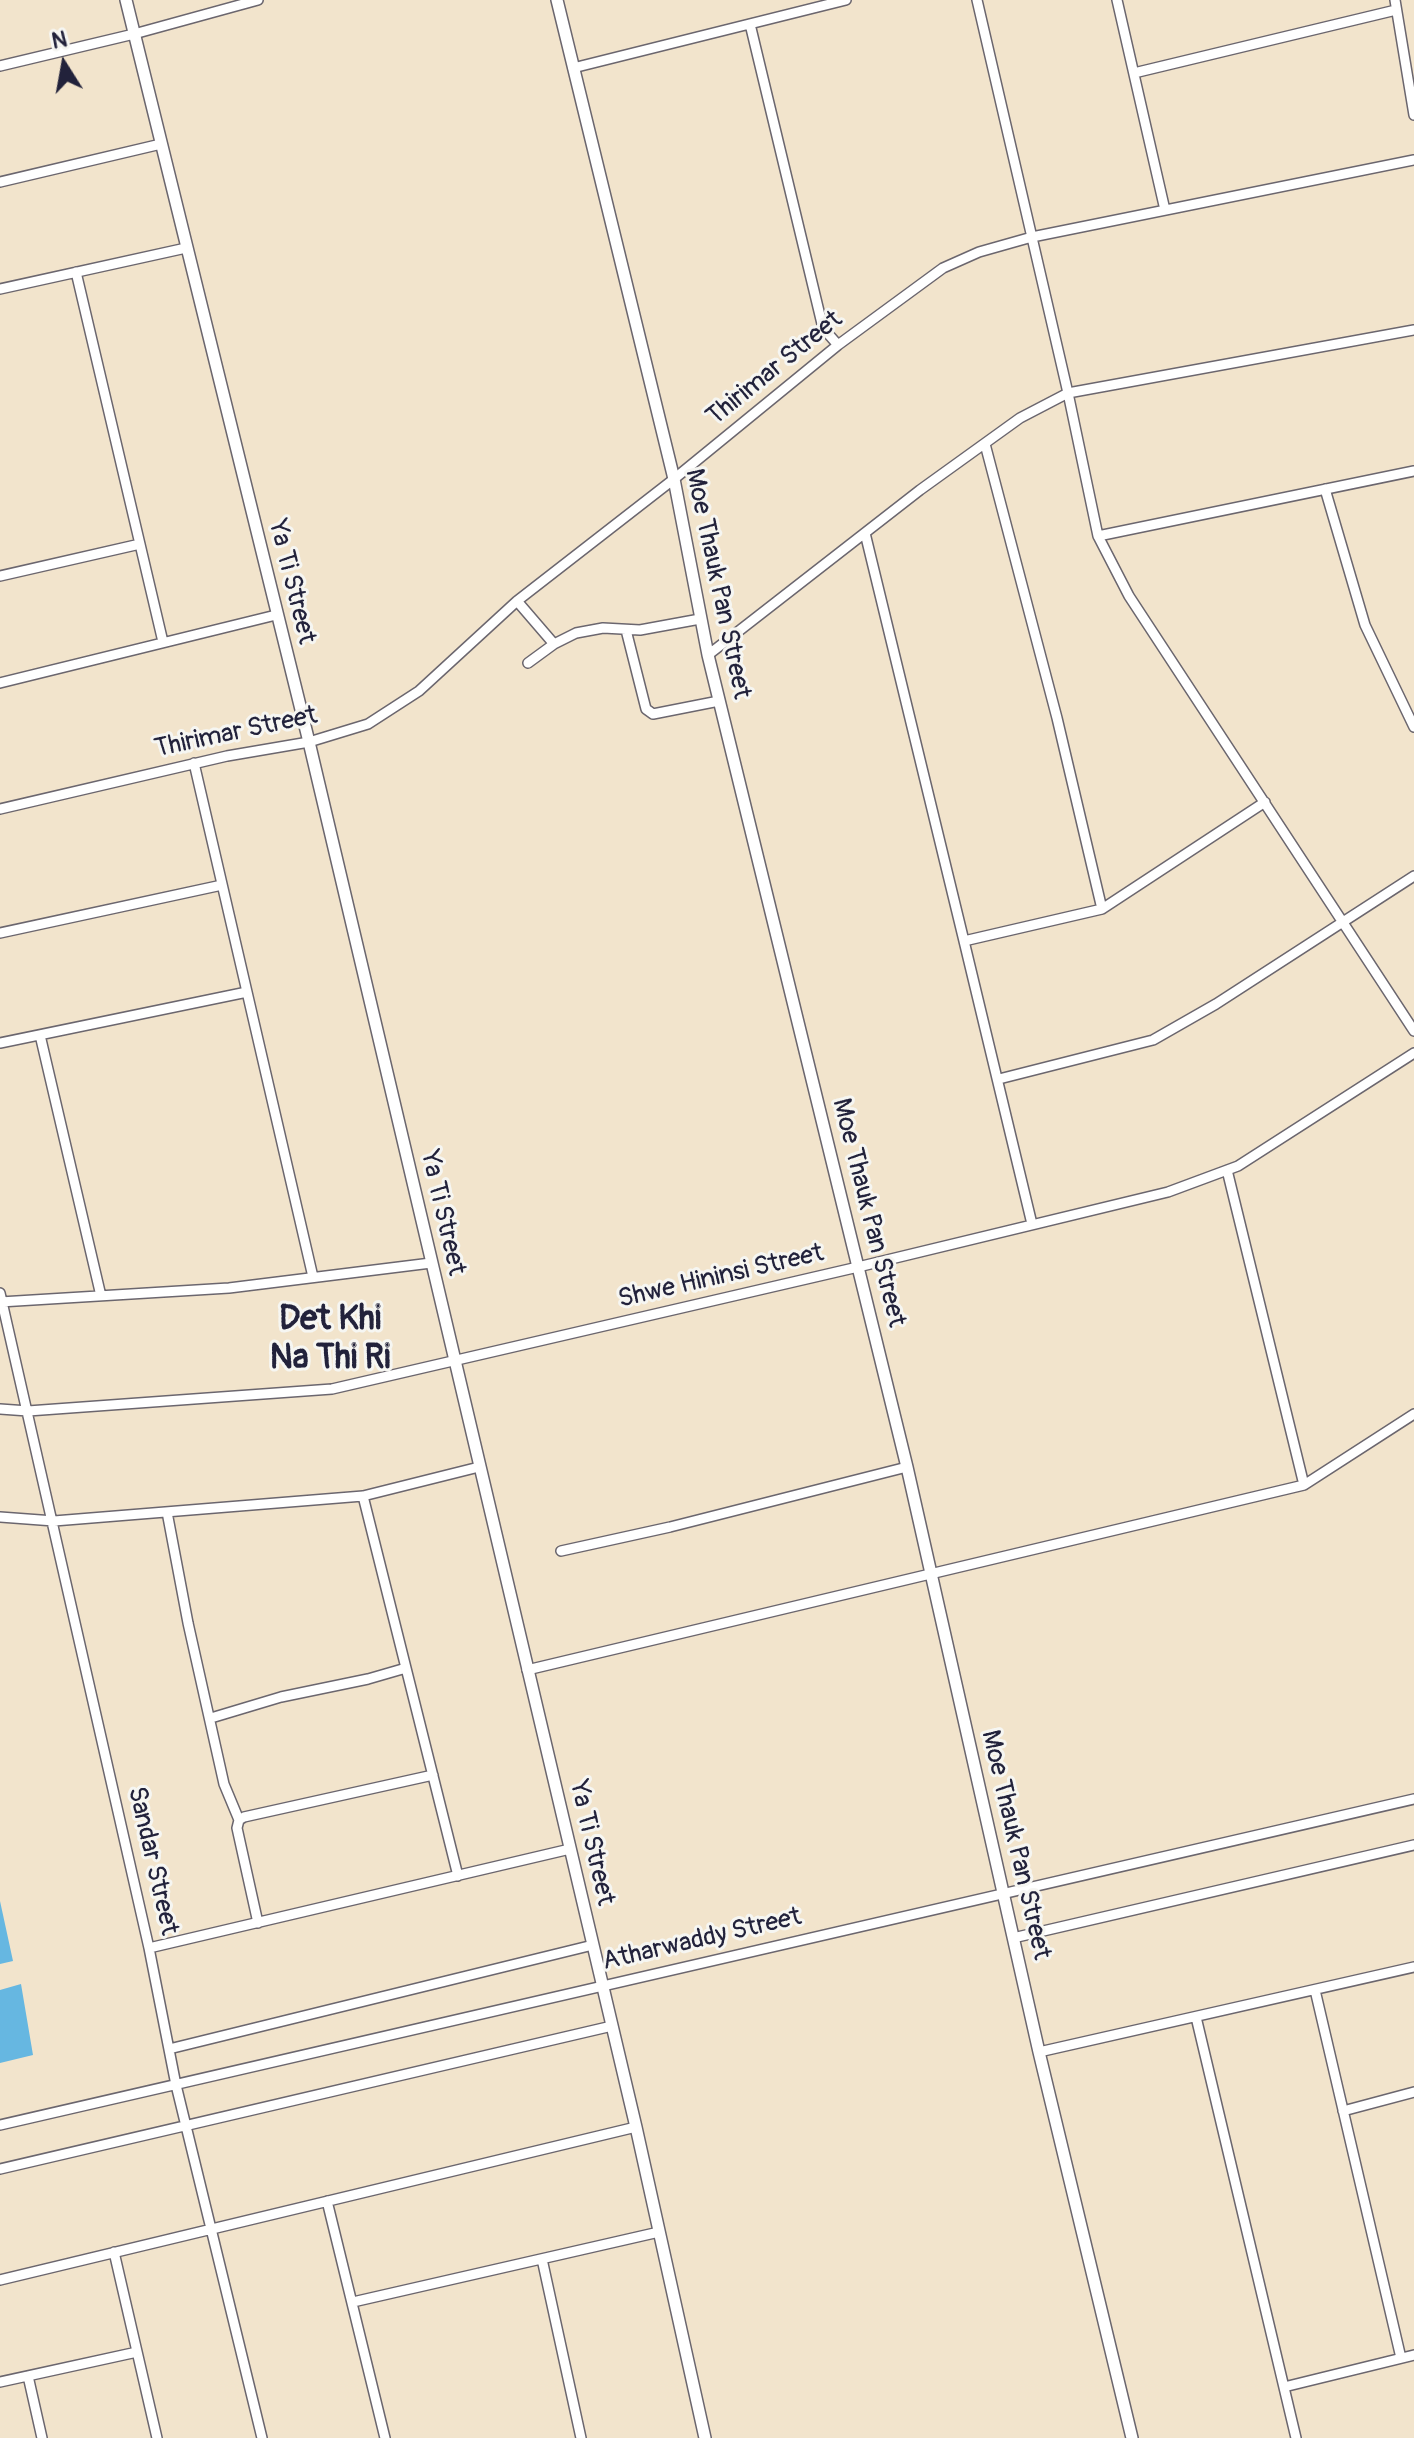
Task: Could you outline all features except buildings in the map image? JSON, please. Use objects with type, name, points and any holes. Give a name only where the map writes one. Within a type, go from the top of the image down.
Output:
[{"type":"street","name":"Ya Ti Street","points":[[126,0],[309,742],[636,2127],[705,2438]]},
{"type":"street","points":[[0,66],[258,0]]},
{"type":"street","name":"Moe Thauk Pan Street","points":[[557,0],[674,479],[708,655],[907,1467],[1039,2052],[1132,2438]]},
{"type":"street","points":[[573,68],[846,0]]},
{"type":"street","points":[[977,0],[1098,536],[1129,596],[1414,1031]]},
{"type":"street","points":[[1117,0],[1165,210]]},
{"type":"street","points":[[1134,73],[1395,5],[1414,115]]},
{"type":"street","points":[[750,24],[823,328],[838,345]]},
{"type":"street","points":[[0,182],[161,144]]},
{"type":"street","name":"Thirimar Street","points":[[0,809],[194,763],[290,743],[309,742],[368,724],[419,691],[517,601],[674,479],[838,345],[943,268],[979,252],[1032,237],[1414,160]]},
{"type":"street","points":[[0,289],[186,248]]},
{"type":"street","points":[[76,272],[163,642]]},
{"type":"street","points":[[708,655],[1020,418],[1068,393],[1414,330]]},
{"type":"street","points":[[985,444],[1057,718],[1102,909]]},
{"type":"street","points":[[1098,536],[1414,471]]},
{"type":"street","points":[[1325,489],[1365,625],[1414,727]]},
{"type":"street","points":[[865,533],[1032,1224]]},
{"type":"street","points":[[0,576],[140,544]]},
{"type":"street","points":[[517,601],[554,644]]},
{"type":"street","points":[[0,683],[276,615]]},
{"type":"street","points":[[528,663],[576,633],[603,628],[640,630],[700,619]]},
{"type":"street","points":[[626,630],[646,709],[653,714],[719,701]]},
{"type":"street","points":[[194,763],[313,1277]]},
{"type":"street","points":[[964,941],[1102,909],[1265,802]]},
{"type":"street","points":[[999,1079],[1153,1040],[1216,1004],[1414,876]]},
{"type":"street","points":[[0,933],[222,885]]},
{"type":"street","points":[[0,1043],[247,992]]},
{"type":"street","points":[[40,1035],[101,1296]]},
{"type":"street","name":"Shwe Hininsi Street","points":[[0,1409],[28,1411],[332,1389],[1168,1192],[1238,1166],[1414,1053]]},
{"type":"street","points":[[1227,1170],[1304,1485]]},
{"type":"street","points":[[1,1299],[229,1288],[431,1263]]},
{"type":"street","name":"Sandar Street","points":[[1,1299],[54,1521],[149,1948],[176,2085],[262,2438]]},
{"type":"street","points":[[527,1670],[1304,1485],[1414,1414]]},
{"type":"street","points":[[0,1517],[54,1521],[363,1496],[479,1467]]},
{"type":"street","points":[[561,1551],[907,1467]]},
{"type":"street","points":[[363,1496],[458,1876]]},
{"type":"street","points":[[167,1512],[224,1784],[239,1820],[237,1828],[258,1923]]},
{"type":"street","points":[[211,1718],[281,1697],[406,1668]]},
{"type":"street","points":[[239,1820],[433,1775]]},
{"type":"street","name":"Atharwaddy Street","points":[[0,2125],[1414,1799]]},
{"type":"street","points":[[1013,1938],[1414,1845]]},
{"type":"street","points":[[149,1948],[570,1849]]},
{"type":"street","points":[[169,2049],[593,1945]]},
{"type":"street","points":[[1039,2052],[1414,1967]]},
{"type":"street","points":[[1315,1990],[1401,2358]]},
{"type":"street","points":[[1196,2017],[1296,2438]]},
{"type":"street","points":[[0,2169],[612,2026]]},
{"type":"street","points":[[1343,2111],[1414,2092]]},
{"type":"street","points":[[0,2280],[636,2127]]},
{"type":"street","points":[[327,2201],[385,2438]]},
{"type":"street","points":[[353,2302],[659,2232]]},
{"type":"street","points":[[114,2252],[157,2438]]},
{"type":"street","points":[[542,2259],[581,2438]]},
{"type":"street","points":[[0,2382],[137,2352]]},
{"type":"street","points":[[1284,2387],[1414,2355]]},
{"type":"street","points":[[28,2376],[42,2438]]},
{"type":"water","points":[[0,1901],[13,1961],[0,1964]]},
{"type":"water","points":[[21,1984],[33,2055],[0,2063],[0,1990]]},
{"type":"district","name":"Det Khi Na Thi Ri","points":[[330,1340]]}]
